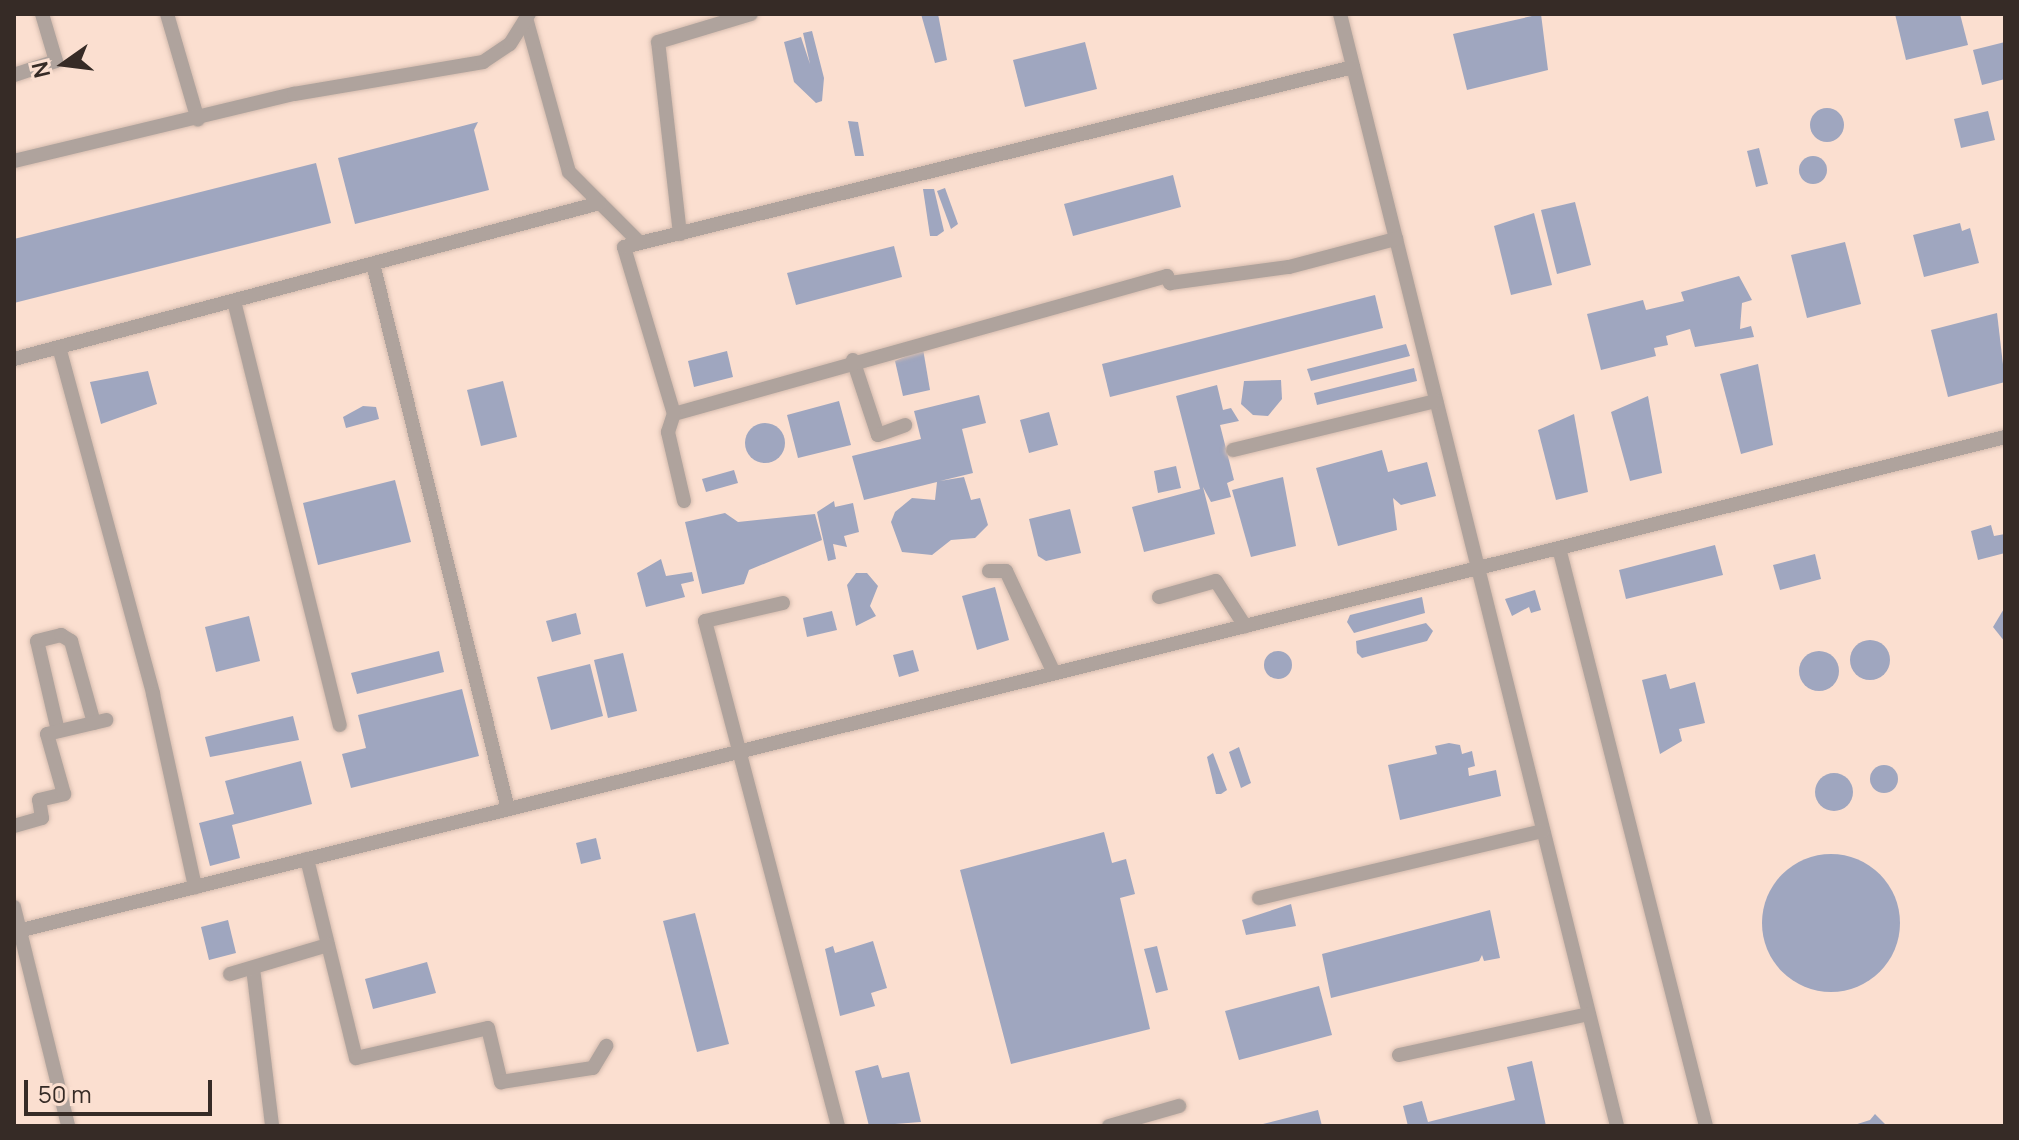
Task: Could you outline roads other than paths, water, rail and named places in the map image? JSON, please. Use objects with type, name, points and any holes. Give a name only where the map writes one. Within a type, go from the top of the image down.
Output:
[{"type":"lane","points":[[14,75],[56,61],[42,14]]},
{"type":"lane","points":[[167,14],[198,120]]},
{"type":"lane","points":[[1340,14],[1617,1126]]},
{"type":"lane","points":[[680,234],[658,42],[743,15]]},
{"type":"lane","points":[[14,161],[198,120],[294,94],[483,62],[510,44],[527,16]]},
{"type":"lane","points":[[527,16],[569,172],[640,243]]},
{"type":"lane","points":[[684,501],[668,432],[674,414],[624,247],[1353,67]]},
{"type":"lane","points":[[14,359],[600,203]]},
{"type":"lane","points":[[674,414],[853,360],[1167,276],[1170,283],[1289,267],[1396,239]]},
{"type":"lane","points":[[373,264],[508,809]]},
{"type":"lane","points":[[234,301],[340,725]]},
{"type":"lane","points":[[59,347],[153,694],[195,887]]},
{"type":"lane","points":[[853,360],[878,435],[905,425]]},
{"type":"lane","points":[[1233,450],[1436,401]]},
{"type":"lane","points":[[17,931],[2005,437]]},
{"type":"lane","points":[[1559,548],[1706,1126]]},
{"type":"lane","points":[[989,571],[1006,571],[1054,673]]},
{"type":"lane","points":[[1159,597],[1216,581],[1245,626]]},
{"type":"lane","points":[[783,603],[705,621],[838,1126]]},
{"type":"lane","points":[[14,826],[42,818],[39,800],[64,794],[47,734],[100,721],[71,641],[61,635],[37,641],[58,731]]},
{"type":"lane","points":[[1259,898],[1543,831]]},
{"type":"lane","points":[[307,859],[356,1058],[488,1028],[501,1082],[593,1068],[606,1046]]},
{"type":"lane","points":[[14,907],[17,931],[68,1126]]},
{"type":"lane","points":[[230,974],[328,945]]},
{"type":"lane","points":[[253,968],[272,1126]]},
{"type":"lane","points":[[1399,1055],[1589,1014]]},
{"type":"lane","points":[[1109,1126],[1179,1106]]}]
